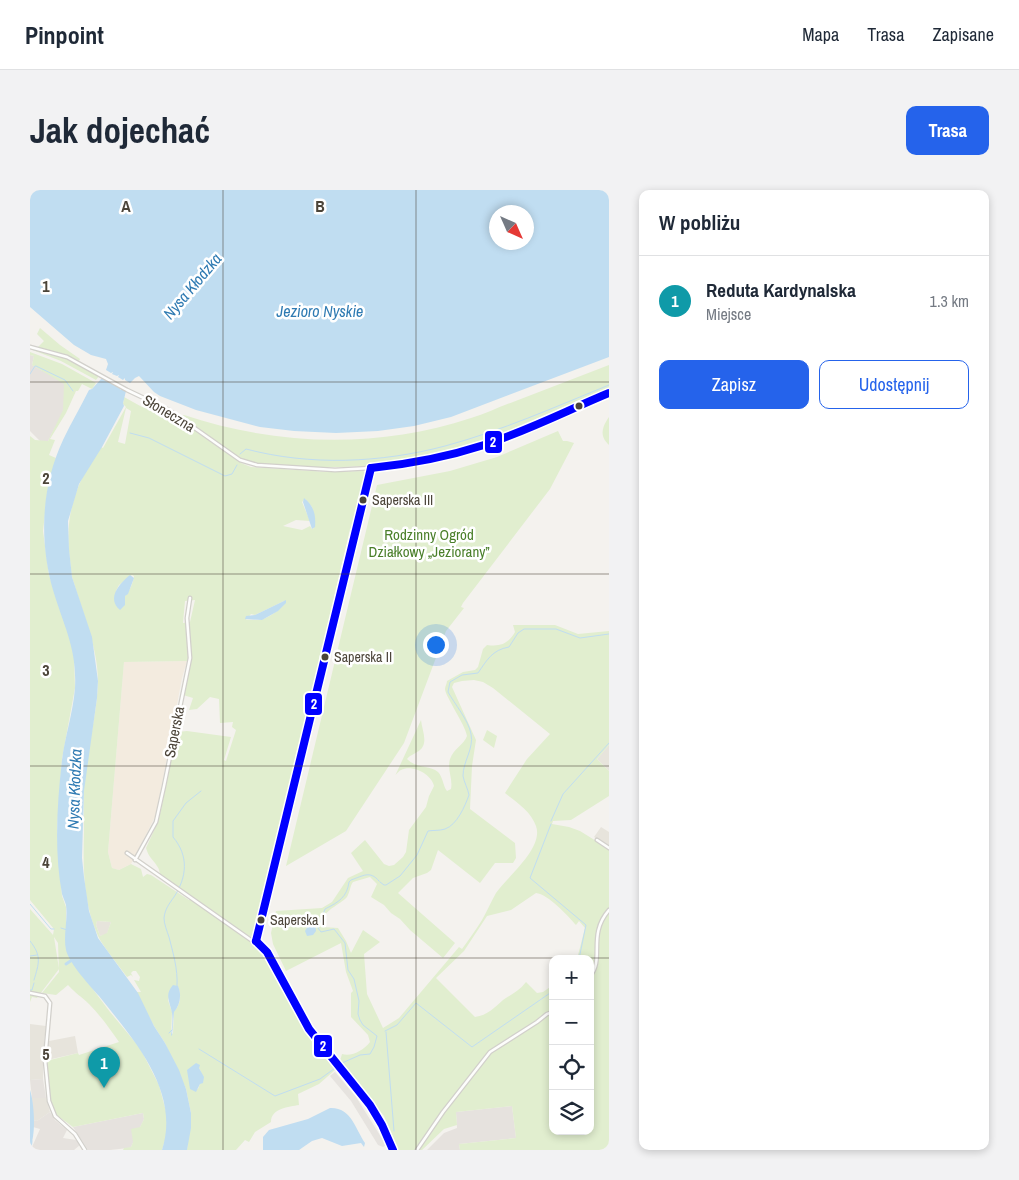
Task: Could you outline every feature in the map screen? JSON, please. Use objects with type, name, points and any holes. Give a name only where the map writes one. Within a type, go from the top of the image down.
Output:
[{"type":"street","name":"Słoneczna","points":[[30,348],[67,357],[127,390],[169,410],[246,463],[315,470],[370,468],[426,461],[470,450],[609,393]]},
{"type":"street","points":[[256,941],[370,468]]},
{"type":"street","name":"Saperska","points":[[135,860],[156,822],[190,658],[187,633],[190,598]]},
{"type":"street","points":[[597,840],[609,848]]},
{"type":"street","points":[[127,853],[251,940],[256,941],[267,952],[309,1029],[370,1105],[382,1125],[393,1150]]},
{"type":"street","points":[[594,970],[597,959],[597,933],[600,923],[609,910]]},
{"type":"street","points":[[30,993],[48,998],[51,1006],[46,1044],[45,1074],[49,1101],[55,1116],[75,1134],[85,1150]]},
{"type":"street","points":[[417,1150],[443,1112],[490,1052],[549,1013]]},
{"type":"shaded area","points":[[30,355],[34,356],[32,365],[64,383],[64,410],[48,441],[41,442],[30,431]]},
{"type":"shaded area","points":[[187,661],[182,678],[156,815],[131,864],[119,870],[112,868],[108,852],[124,662]]},
{"type":"shaded area","points":[[609,745],[609,771],[597,759]]},
{"type":"shaded area","points":[[601,827],[609,832],[609,846],[594,837]]},
{"type":"shaded area","points":[[97,921],[111,922],[107,934],[100,936],[96,925]]},
{"type":"shaded area","points":[[30,1024],[46,1026],[44,1042],[75,1036],[78,1053],[43,1061],[43,1079],[30,1080]]},
{"type":"shaded area","points":[[335,1072],[356,1097],[386,1145],[383,1147],[378,1145],[351,1101],[330,1076]]},
{"type":"shaded area","points":[[43,1079],[46,1098],[32,1098],[30,1080]]},
{"type":"shaded area","points":[[32,1098],[46,1098],[50,1112],[37,1121],[33,1120]]},
{"type":"shaded area","points":[[512,1106],[516,1138],[459,1144],[460,1150],[427,1150],[444,1133],[457,1128],[456,1112]]},
{"type":"shaded area","points":[[50,1112],[55,1120],[67,1130],[63,1138],[76,1140],[80,1145],[74,1150],[33,1150],[32,1147],[40,1129],[33,1127],[33,1120],[37,1121]]},
{"type":"shaded area","points":[[143,1113],[144,1119],[131,1147],[128,1148],[88,1150],[73,1127]]},
{"type":"green space","points":[[40,328],[80,359],[79,361],[67,355],[38,347],[44,341],[37,334]]},
{"type":"green space","points":[[30,349],[62,357],[99,376],[96,380],[61,361]]},
{"type":"green space","points":[[30,352],[62,364],[96,383],[92,389],[82,384],[78,391],[76,391],[66,413],[50,439],[55,440],[49,455],[56,458],[47,496],[43,531],[49,575],[74,656],[75,688],[62,759],[57,828],[62,896],[66,907],[66,945],[71,960],[140,1048],[159,1085],[167,1115],[167,1134],[162,1150],[123,1150],[124,1148],[131,1147],[133,1142],[131,1129],[140,1127],[144,1119],[143,1113],[73,1127],[55,1114],[51,1104],[46,1061],[78,1053],[79,1055],[119,1042],[93,1008],[68,985],[56,995],[42,993],[59,972],[59,969],[37,998],[32,997],[30,1002],[30,909],[53,935],[54,929],[30,900],[30,436],[35,440],[48,441],[63,410],[64,384],[32,365],[34,356],[30,355]],"holes":[[[54,937],[58,943],[59,968]]]},
{"type":"green space","points":[[609,365],[609,390],[483,442],[427,458],[388,464],[330,467],[261,465],[239,458],[183,419],[182,416],[255,433],[291,438],[363,439],[399,435],[435,428],[476,416]]},
{"type":"green space","points":[[124,397],[142,407],[146,401],[171,414],[241,463],[251,467],[328,472],[363,471],[367,473],[354,526],[350,529],[331,611],[333,615],[256,934],[251,937],[241,931],[239,933],[264,953],[298,1018],[335,1070],[319,1084],[298,1094],[299,1105],[277,1111],[272,1117],[271,1122],[255,1132],[249,1142],[245,1140],[236,1150],[187,1150],[191,1113],[186,1089],[165,1043],[136,992],[141,992],[134,980],[139,981],[140,977],[136,971],[133,971],[131,973],[133,977],[131,975],[127,977],[98,936],[89,911],[85,885],[84,780],[98,682],[96,656],[72,575],[69,544],[70,514],[84,474],[101,447],[103,448],[126,407],[123,404]],"holes":[[[126,408],[131,411],[125,444],[118,442]],[[305,499],[312,507],[314,528],[312,529],[310,526],[302,530],[283,526],[296,520],[310,521],[302,502]],[[132,575],[134,576],[128,593],[124,597],[125,605],[116,591],[119,585]],[[195,600],[190,622],[183,623],[185,601]],[[286,601],[276,612],[263,619],[246,620],[251,614],[255,615]],[[187,661],[190,663],[183,695],[193,698],[189,710],[197,709],[210,697],[219,699],[220,723],[233,722],[232,727],[236,730],[226,761],[224,760],[231,737],[187,731],[178,732],[175,736],[161,810],[146,848],[149,856],[158,867],[162,878],[191,898],[189,900],[151,875],[147,874],[143,877],[141,869],[131,864],[119,870],[112,868],[108,852],[124,662]],[[97,921],[111,922],[107,933],[100,936],[96,925]],[[173,986],[178,987],[180,997],[178,1006],[174,1011],[173,1033],[171,1035],[172,1012],[168,1000]],[[199,1068],[202,1076],[198,1089],[190,1089]]]},
{"type":"green space","points":[[609,417],[609,445],[604,438],[603,431]]},
{"type":"green space","name":"Rodzinny Ogród Działkowy „Jeziorany”","points":[[558,431],[563,441],[574,443],[550,489],[463,603],[461,607],[464,608],[446,631],[404,743],[346,831],[286,866],[377,485],[450,471],[497,457]]},
{"type":"green space","points":[[513,625],[555,625],[578,634],[609,631],[609,745],[597,759],[609,771],[609,796],[571,820],[553,821],[552,824],[580,831],[609,849],[609,1150],[460,1150],[459,1144],[516,1138],[512,1106],[456,1112],[457,1125],[444,1129],[422,1150],[419,1150],[433,1127],[416,1150],[398,1150],[384,1116],[340,1061],[342,1054],[350,1055],[358,1052],[370,1042],[368,1035],[351,1017],[351,993],[353,991],[346,972],[341,943],[286,971],[273,944],[271,933],[276,911],[322,908],[332,902],[348,878],[363,871],[351,853],[365,840],[384,864],[389,866],[394,865],[406,852],[409,830],[426,807],[434,786],[430,778],[421,772],[411,768],[400,770],[395,775],[421,720],[424,738],[423,746],[407,759],[415,764],[438,772],[447,791],[451,789],[450,759],[467,736],[446,693],[447,681],[463,672],[475,670],[478,667],[483,649],[487,645],[500,645],[510,639],[515,632]],"holes":[[[474,680],[483,682],[550,734],[527,759],[505,793],[523,807],[534,821],[537,835],[535,844],[523,862],[496,893],[482,920],[462,949],[459,947],[399,1018],[383,1028],[367,994],[364,954],[380,942],[363,930],[351,953],[338,928],[323,927],[322,922],[326,913],[347,897],[353,882],[370,877],[377,884],[371,897],[384,905],[443,958],[455,943],[398,893],[413,878],[431,870],[438,850],[480,883],[495,863],[513,863],[516,858],[515,843],[470,809],[472,766],[476,740],[452,687],[454,683],[462,681]]]},
{"type":"green space","points":[[487,730],[497,736],[494,748],[483,740]]},
{"type":"water","name":"Jezioro Nyskie","points":[[30,190],[609,190],[609,357],[451,417],[414,426],[378,431],[336,433],[260,427],[196,410],[160,396],[139,376],[130,383],[125,378],[123,380],[118,377],[119,375],[117,376],[112,374],[113,372],[111,373],[106,370],[108,364],[106,359],[91,355],[74,345],[30,307]]},
{"type":"water","name":"Nysa Kłodzka","points":[[102,378],[106,382],[120,387],[120,390],[122,388],[126,391],[124,406],[79,484],[68,521],[72,577],[92,637],[98,681],[84,791],[82,858],[84,877],[89,911],[98,938],[138,993],[179,1070],[186,1089],[191,1113],[191,1128],[187,1150],[162,1150],[166,1128],[165,1107],[150,1067],[126,1030],[75,968],[65,945],[66,905],[59,878],[58,810],[62,760],[74,697],[75,674],[72,649],[53,590],[49,571],[44,533],[46,495],[50,476],[63,440],[89,390]]},
{"type":"water","points":[[304,498],[310,504],[315,515],[315,527],[312,529],[303,502]]},
{"type":"water","points":[[130,575],[134,578],[128,594],[125,596],[125,605],[120,610],[114,601],[114,596],[122,582]]},
{"type":"water","points":[[286,600],[286,603],[278,611],[262,620],[245,619],[246,616],[255,615]]},
{"type":"water","points":[[315,923],[316,931],[313,935],[307,936],[305,931],[308,926]]},
{"type":"water","points":[[173,985],[178,986],[180,996],[179,1003],[174,1012],[172,1036],[172,1016],[168,995]]},
{"type":"water","points":[[196,1063],[200,1065],[199,1068],[204,1077],[203,1083],[200,1084],[196,1092],[190,1089],[187,1070]]},
{"type":"water","points":[[30,1090],[34,1117],[34,1133],[31,1144],[30,1143]]},
{"type":"water","points":[[330,1108],[343,1111],[352,1119],[365,1143],[364,1147],[361,1143],[342,1146],[322,1138],[312,1141],[299,1150],[263,1150],[263,1137],[269,1130],[308,1119]]},
{"type":"waterway","points":[[30,374],[36,366],[65,380],[73,391]]},
{"type":"waterway","points":[[240,454],[246,449],[295,458],[346,460],[371,459],[421,452],[487,433],[609,385]]},
{"type":"waterway","points":[[130,433],[149,438],[225,476],[232,474],[237,465]]},
{"type":"waterway","points":[[380,882],[386,885],[400,876],[417,855],[428,831],[445,829],[453,824],[463,810],[469,795],[463,771],[472,739],[470,729],[448,692],[450,682],[462,675],[478,673],[491,656],[498,650],[509,647],[518,633],[524,629],[556,629],[580,638],[609,634]]},
{"type":"waterway","points":[[551,821],[563,794],[609,743]]},
{"type":"waterway","points":[[177,986],[175,961],[164,918],[166,909],[182,882],[184,874],[182,852],[173,837],[173,821],[186,803],[201,791]]},
{"type":"waterway","points":[[551,824],[530,878],[586,925],[580,955]]},
{"type":"waterway","points":[[199,1049],[275,1096],[320,1079],[342,1063],[360,1055],[370,1054],[377,1036],[363,1025],[360,1020],[358,1014],[359,1001],[354,979],[348,970],[345,943],[334,929],[321,932],[318,928],[325,909],[342,899],[351,880],[369,875],[379,881]]},
{"type":"waterway","points":[[30,904],[51,929],[54,929]]},
{"type":"waterway","points":[[61,928],[67,930]]},
{"type":"waterway","points":[[30,941],[38,955],[34,980]]},
{"type":"waterway","points":[[30,956],[37,955]]},
{"type":"waterway","points":[[66,964],[75,958]]},
{"type":"waterway","points":[[30,990],[32,990],[34,983]]},
{"type":"waterway","points":[[385,1031],[397,1025],[416,1003],[472,1047],[549,994]]},
{"type":"waterway","points":[[169,1033],[172,1030]]},
{"type":"waterway","points":[[386,1032],[394,1131]]},
{"type":"waterway","points":[[30,1150],[31,1141]]},
{"type":"transit line","name":"2","points":[[371,468],[428,459],[484,445],[532,427],[609,393]]},
{"type":"transit line","name":"2","points":[[256,941],[371,468]]},
{"type":"transit line","name":"2","points":[[256,941],[267,952],[309,1029],[370,1105],[382,1125],[393,1150]]},
{"type":"place","name":"Saperska III","points":[[363,500]]},
{"type":"place","name":"Saperska II","points":[[325,657]]},
{"type":"place","name":"Saperska I","points":[[261,920]]},
{"type":"place","name":"Reduta Kardynalska","points":[[104,1088]]}]
